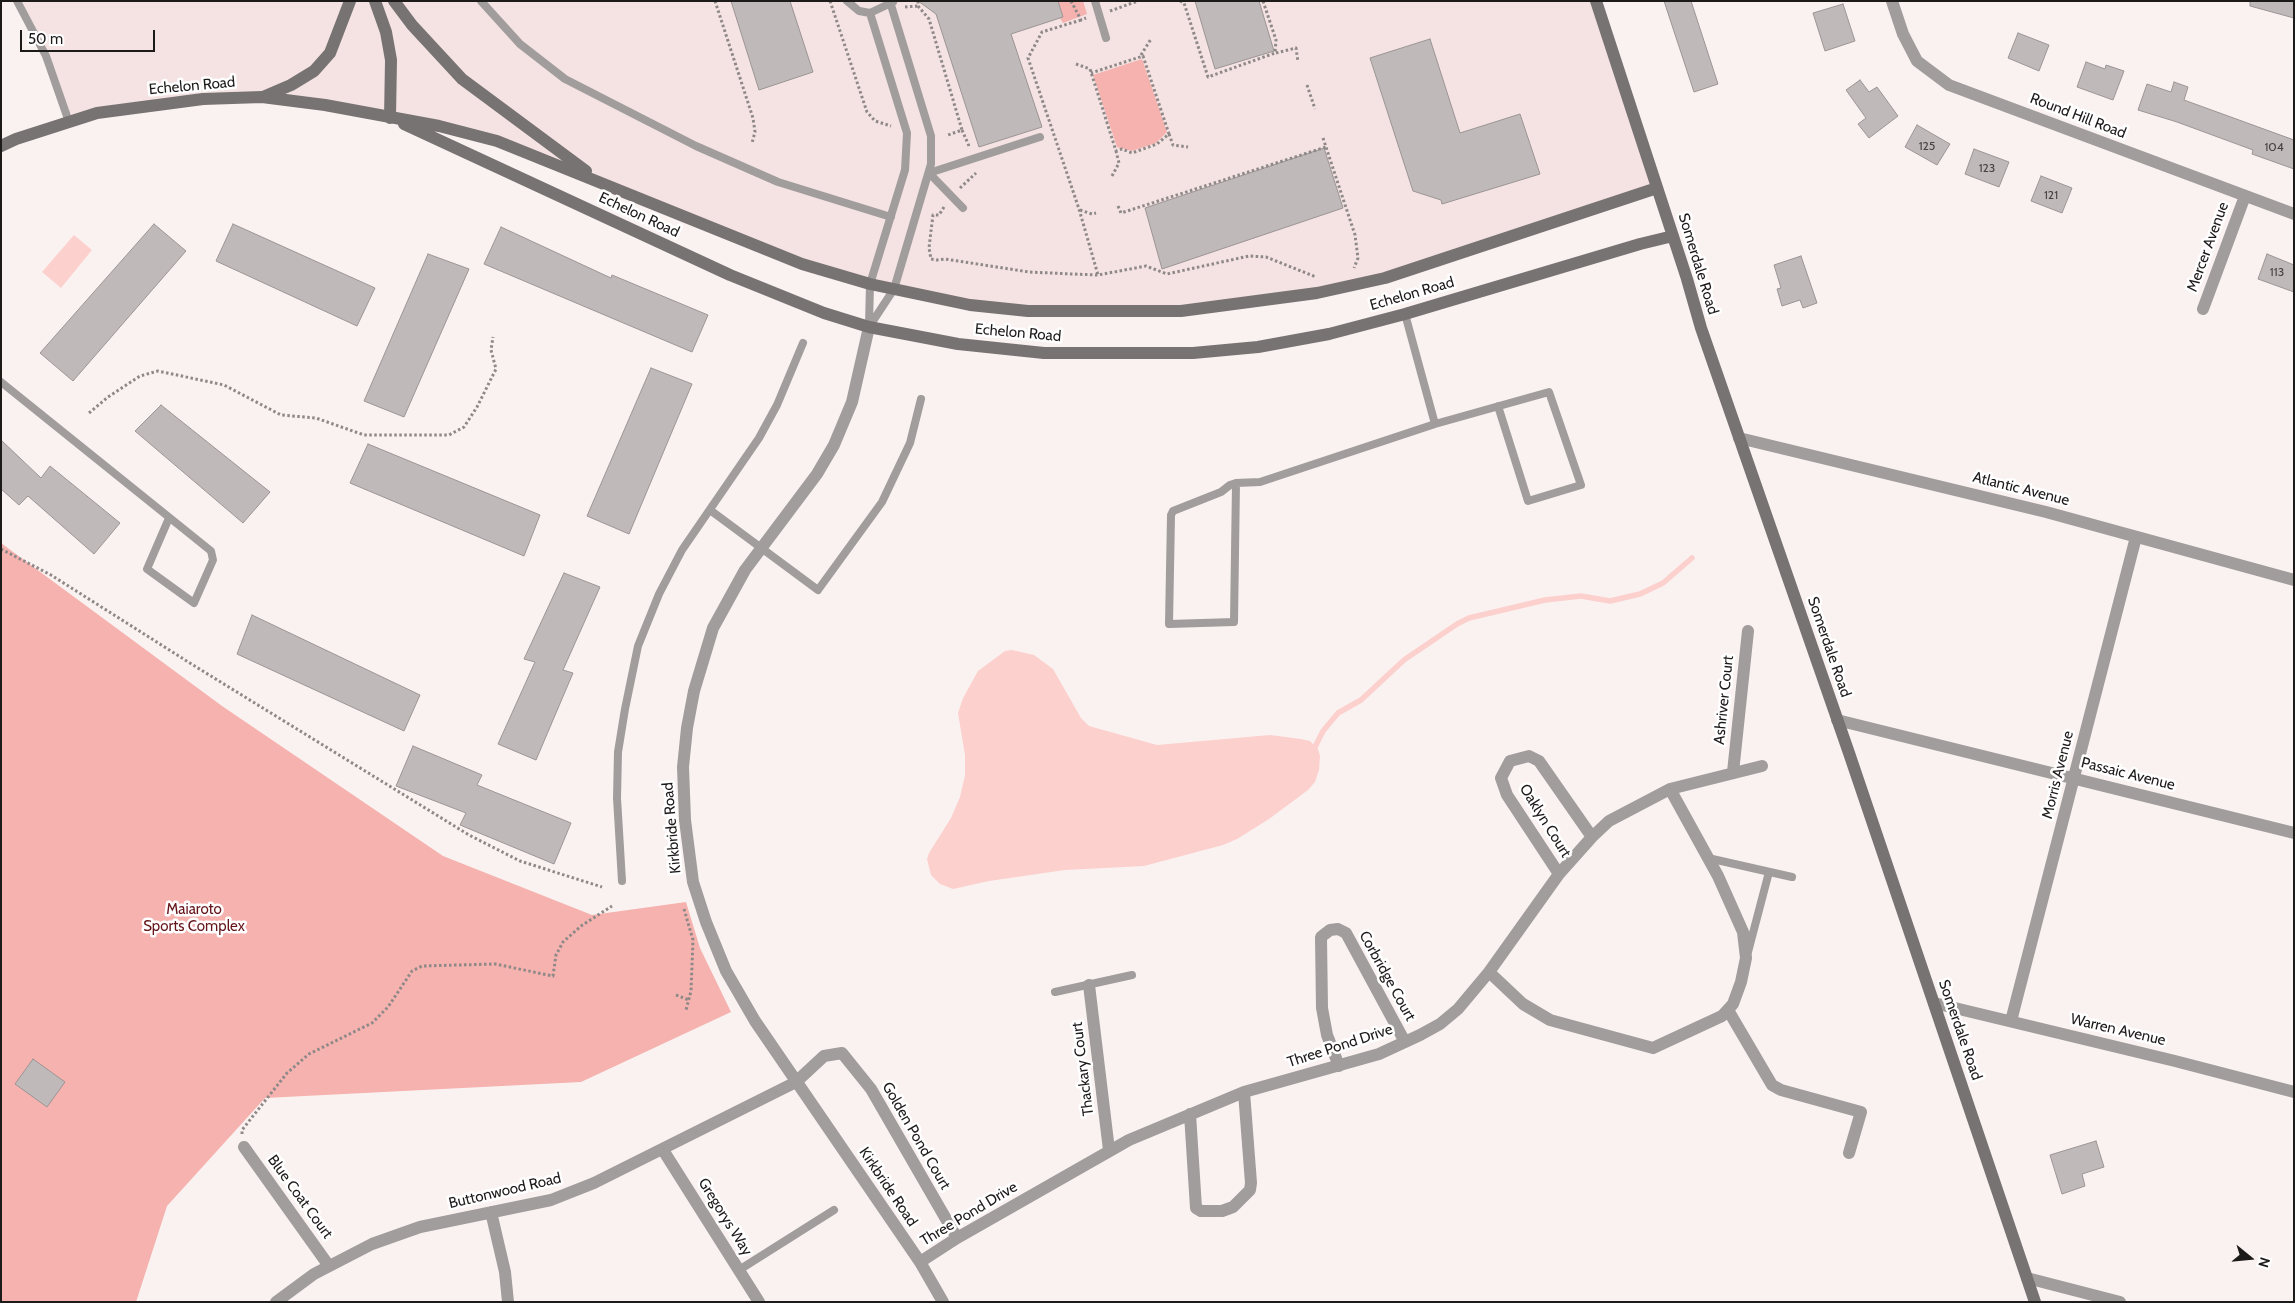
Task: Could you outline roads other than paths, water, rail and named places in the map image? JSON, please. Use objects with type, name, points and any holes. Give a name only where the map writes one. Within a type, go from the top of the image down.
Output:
[{"type":"street","points":[[262,97],[291,85],[314,71],[330,52],[350,1]]},
{"type":"street","points":[[375,1],[386,32],[391,60],[390,118]]},
{"type":"street","points":[[394,1],[418,33],[462,79],[600,182]]},
{"type":"street","name":"Somerdale Road","points":[[1596,1],[1701,328],[1934,1003],[2034,1302]]},
{"type":"street","name":"Round Hill Road","points":[[1892,1],[1903,34],[1916,61],[1949,85],[2294,214]]},
{"type":"street","name":"Echelon Road","points":[[1,146],[16,139],[97,113],[126,109],[202,100],[262,97],[325,105],[439,126],[497,141],[802,264],[870,284],[970,305],[1028,311],[1181,310],[1317,293],[1385,278],[1657,188]]},
{"type":"street","name":"Echelon Road","points":[[390,118],[730,275],[824,313],[869,327],[958,344],[1044,353],[1193,353],[1258,347],[1329,334],[1405,314],[1640,244],[1673,236]]},
{"type":"street","name":"Mercer Avenue","points":[[2203,309],[2245,196]]},
{"type":"street","name":"Kirkbride Road","points":[[869,327],[852,402],[834,445],[817,474],[761,547],[727,599],[713,628],[694,691],[686,738],[683,767],[685,820],[693,882],[714,945],[726,970],[756,1021],[920,1262],[943,1302]]},
{"type":"street","name":"Atlantic Avenue","points":[[1739,438],[2046,512],[2294,580]]},
{"type":"street","name":"Morris Avenue","points":[[2011,1021],[2136,537]]},
{"type":"street","name":"Ashriver Court","points":[[1733,772],[1748,631]]},
{"type":"street","name":"Passaic Avenue","points":[[1837,720],[2294,832]]},
{"type":"street","name":"Oaklyn Court","points":[[1559,874],[1507,795],[1501,778],[1510,761],[1529,756],[1539,761],[1592,837]]},
{"type":"street","name":"Three Pond Drive","points":[[920,1262],[957,1238],[1109,1150],[1244,1092],[1379,1054],[1440,1024],[1452,1014],[1489,972],[1559,874],[1609,821],[1670,789],[1762,766]]},
{"type":"street","points":[[1489,972],[1523,1004],[1550,1020],[1653,1048],[1722,1016],[1728,1010],[1733,1004],[1741,982],[1746,958],[1743,932],[1708,858],[1670,789]]},
{"type":"street","name":"Corbridge Court","points":[[1339,1066],[1327,1035],[1322,1008],[1321,936],[1330,930],[1338,929],[1346,933],[1405,1042]]},
{"type":"street","name":"Thackary Court","points":[[1089,985],[1109,1150]]},
{"type":"street","name":"Warren Avenue","points":[[1934,1003],[2175,1060],[2294,1092]]},
{"type":"street","points":[[1728,1010],[1772,1085],[1781,1090],[1861,1112],[1849,1153]]},
{"type":"street","name":"Buttonwood Road","points":[[276,1302],[314,1274],[372,1244],[420,1227],[551,1200],[594,1183],[796,1082],[824,1056],[842,1054]]},
{"type":"street","name":"Golden Pond Court","points":[[842,1054],[871,1088],[957,1238]]},
{"type":"street","points":[[1190,1114],[1196,1208],[1201,1211],[1222,1211],[1233,1207],[1250,1190],[1251,1183],[1244,1092]]},
{"type":"street","name":"Blue Coat Court","points":[[244,1147],[329,1266]]},
{"type":"street","name":"Gregorys Way","points":[[663,1150],[759,1302]]},
{"type":"street","points":[[491,1212],[505,1272],[508,1302]]},
{"type":"street","points":[[2027,1278],[2120,1302]]},
{"type":"lane","points":[[17,1],[46,56],[70,122]]},
{"type":"lane","points":[[481,1],[520,44],[565,78],[696,146],[778,182],[891,217]]},
{"type":"lane","points":[[847,1],[858,11],[870,13],[892,3],[931,136],[929,173],[894,289],[869,327]]},
{"type":"lane","points":[[1094,1],[1106,38]]},
{"type":"lane","points":[[869,327],[870,284],[905,170],[907,133],[870,13]]},
{"type":"lane","points":[[929,173],[1040,137]]},
{"type":"lane","points":[[929,173],[963,208]]},
{"type":"lane","points":[[1405,314],[1435,424]]},
{"type":"lane","points":[[622,881],[617,798],[618,752],[638,646],[659,594],[682,550],[759,438],[777,405],[803,343]]},
{"type":"lane","points":[[1,382],[210,551],[213,560],[194,602],[147,569],[169,518]]},
{"type":"lane","points":[[1236,483],[1234,622],[1169,624],[1171,515],[1173,511],[1221,492],[1236,483],[1260,482],[1435,424],[1498,406],[1549,392],[1581,485],[1528,501],[1498,406]]},
{"type":"lane","points":[[710,510],[818,590],[882,502],[910,443],[921,399]]},
{"type":"lane","points":[[1708,858],[1792,877]]},
{"type":"lane","points":[[1746,958],[1769,872]]},
{"type":"lane","points":[[1055,992],[1132,976]]},
{"type":"lane","points":[[739,1270],[834,1210]]},
{"type":"waterway","points":[[1312,753],[1323,731],[1338,713],[1361,700],[1404,660],[1457,624],[1469,618],[1545,600],[1581,596],[1610,601],[1640,594],[1663,583],[1692,558]]},
{"type":"park label","name":"Maiaroto Sports Complex","points":[[194,918]]}]
